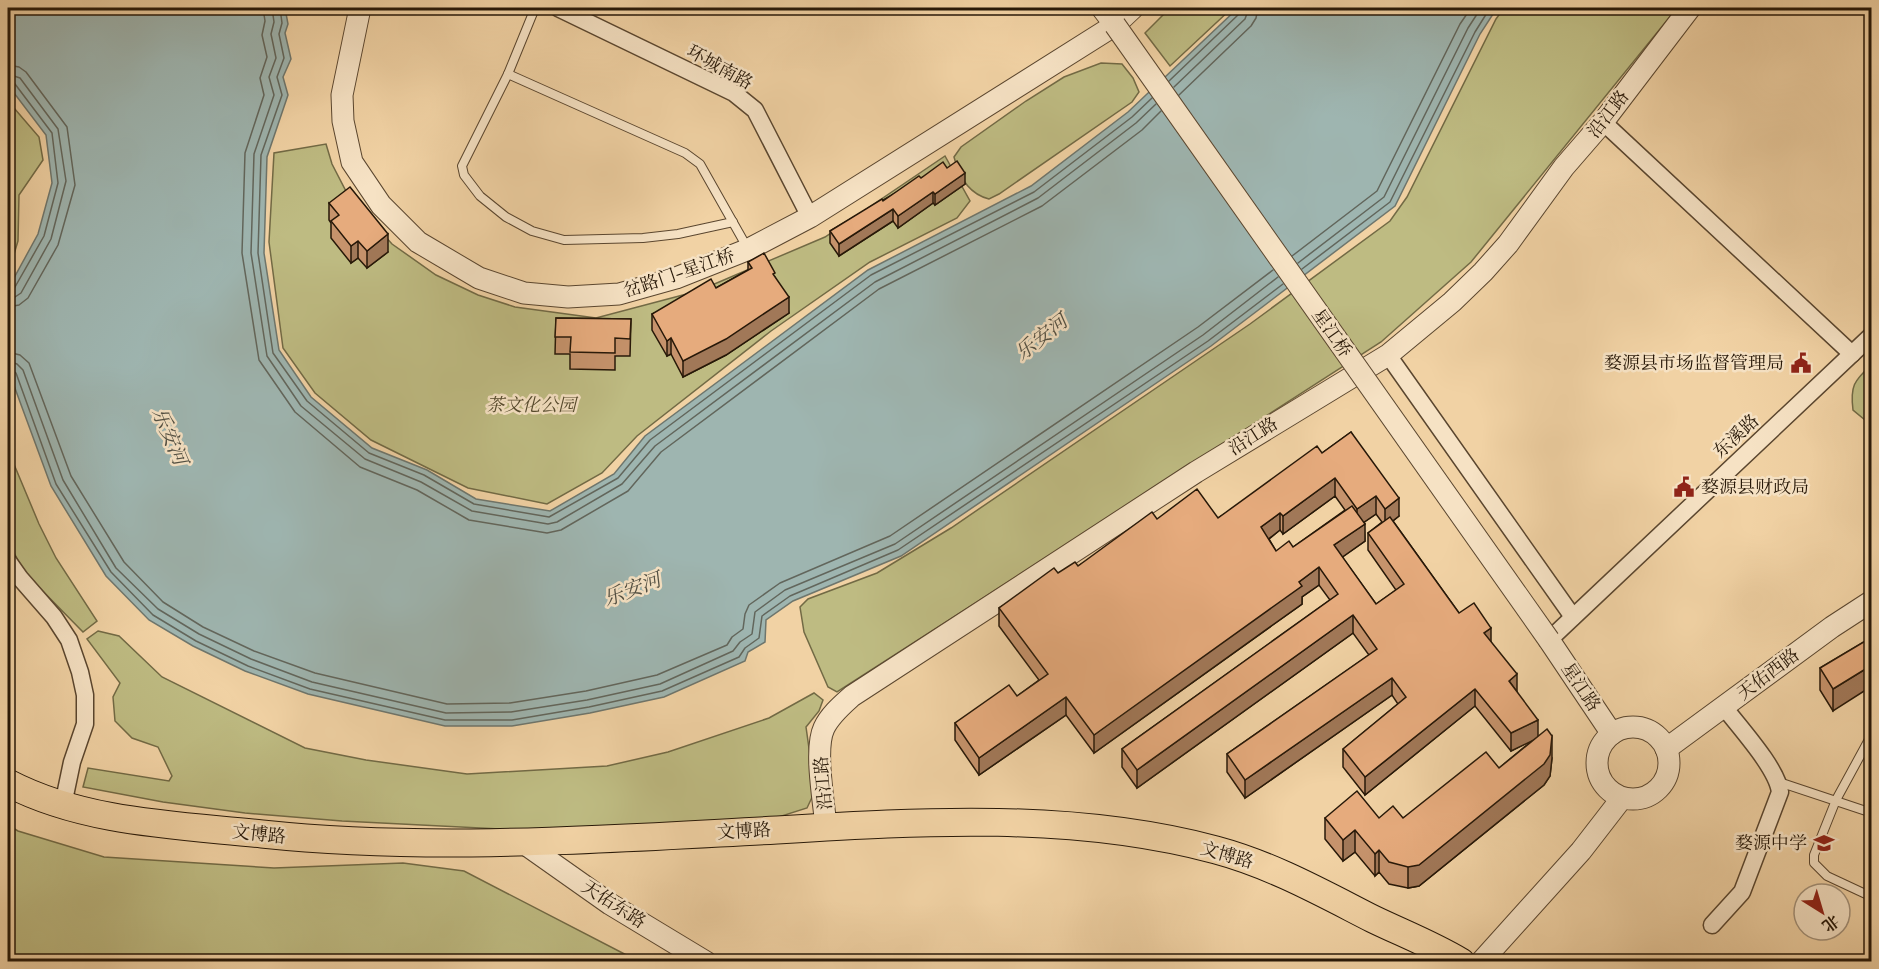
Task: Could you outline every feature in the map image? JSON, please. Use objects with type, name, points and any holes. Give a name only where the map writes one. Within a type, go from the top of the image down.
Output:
[{"type":"main road","name":"文博路","points":[[8,783],[63,805],[116,817],[315,840],[525,843],[826,827],[1019,823],[1075,825],[1173,840],[1218,850],[1276,870],[1461,962]]},
{"type":"street","name":"岔路门-星江桥","points":[[360,8],[342,95],[342,121],[352,162],[381,205],[418,242],[478,278],[524,293],[568,297],[619,294],[676,278],[749,249],[810,217],[1115,25],[1133,8]]},
{"type":"street","name":"环城南路","points":[[558,8],[734,93],[755,110],[810,217]]},
{"type":"street","points":[[1102,8],[1115,25]]},
{"type":"street","name":"沿江路","points":[[826,827],[819,746],[824,728],[834,713],[852,696],[1196,472],[1388,355],[1452,302],[1509,244],[1564,167],[1604,122],[1690,8]]},
{"type":"street","name":"星江桥","points":[[1115,25],[1549,640]]},
{"type":"street","points":[[1604,122],[1852,354]]},
{"type":"street","name":"东溪路","points":[[1549,640],[1872,335]]},
{"type":"street","points":[[1388,355],[1573,618]]},
{"type":"street","points":[[8,561],[54,617],[69,640],[80,672],[85,695],[85,724],[72,762],[63,805]]},
{"type":"street","name":"天佑西路","points":[[1665,749],[1832,627],[1872,601]]},
{"type":"street","name":"星江路","points":[[1549,640],[1612,734]]},
{"type":"street","points":[[1712,925],[1742,892],[1780,792],[1779,782],[1724,707]]},
{"type":"street","points":[[1622,729],[1642,729],[1652,733],[1665,749],[1668,769],[1659,787],[1652,794],[1642,798],[1622,798],[1612,793],[1598,775],[1599,752],[1604,742],[1612,734],[1622,729]]},
{"type":"street","points":[[1481,962],[1581,850],[1622,798]]},
{"type":"street","name":"天佑东路","points":[[525,843],[610,904],[706,962]]},
{"type":"lane","points":[[535,8],[507,74],[462,166],[464,175],[480,196],[506,217],[532,231],[564,240],[643,238],[678,234],[733,222]]},
{"type":"lane","points":[[507,74],[685,153],[700,164],[749,249]]},
{"type":"lane","points":[[1872,734],[1836,800],[1814,855],[1814,863],[1827,876],[1872,897]]},
{"type":"lane","points":[[1779,782],[1872,813]]},
{"type":"green space","points":[[1170,8],[1232,8],[1170,66],[1145,33]]},
{"type":"green space","points":[[1504,8],[1677,8],[1471,262],[1381,342],[837,692],[828,687],[804,632],[800,607],[808,599],[877,573],[951,528],[1250,324],[1390,221],[1407,197],[1496,19]]},
{"type":"green space","points":[[1101,63],[1122,64],[1133,78],[1139,92],[1132,102],[999,194],[989,199],[970,189],[962,178],[954,157],[961,147],[1064,77]]},
{"type":"green space","points":[[8,101],[39,137],[43,160],[19,195],[18,241],[8,274]]},
{"type":"green space","name":"茶文化公园","points":[[326,144],[332,164],[348,195],[392,244],[436,275],[478,295],[515,307],[596,318],[698,291],[825,237],[945,156],[970,201],[957,218],[870,262],[771,331],[637,436],[602,473],[547,504],[468,488],[371,440],[315,393],[283,348],[269,242],[274,153]]},
{"type":"green space","points":[[1871,365],[1871,419],[1865,420],[1853,410],[1852,395],[1854,384]]},
{"type":"green space","points":[[8,450],[56,558],[97,621],[83,632],[23,571],[8,540]]},
{"type":"green space","points":[[98,631],[119,636],[162,677],[305,748],[366,760],[467,774],[607,766],[668,752],[769,718],[814,693],[823,700],[819,711],[806,727],[815,791],[807,808],[753,825],[558,832],[342,821],[245,813],[163,802],[83,787],[88,768],[169,781],[172,776],[158,747],[132,738],[115,721],[113,697],[120,683],[87,639]]},
{"type":"green space","points":[[8,825],[18,831],[104,857],[274,868],[403,863],[464,871],[638,961],[8,961]]},
{"type":"water","name":"乐安河","points":[[8,8],[285,8],[288,24],[285,33],[291,59],[283,77],[288,95],[267,157],[264,253],[279,350],[311,397],[372,448],[427,470],[476,499],[550,511],[614,474],[645,436],[868,270],[1031,186],[1128,112],[1238,8],[1497,8],[1480,34],[1395,206],[1211,346],[901,556],[793,601],[766,620],[765,642],[748,652],[745,661],[664,697],[590,713],[512,726],[445,726],[308,694],[245,671],[193,646],[149,620],[106,576],[51,486],[9,372],[8,361],[8,289],[38,234],[52,183],[46,135],[11,89],[8,68]]},
{"type":"building","points":[[957,161],[965,173],[898,216],[893,209],[839,244],[830,231],[882,199],[883,201],[919,176],[921,178],[943,162],[947,168]]},
{"type":"building","points":[[350,187],[388,234],[367,251],[358,241],[351,246],[331,221],[339,215],[329,203]]},
{"type":"building","points":[[764,253],[775,273],[773,274],[789,297],[726,339],[683,361],[671,338],[667,341],[652,314],[711,279],[716,288],[752,268],[748,262]]},
{"type":"building","points":[[556,318],[631,319],[630,339],[615,338],[615,353],[570,352],[571,337],[555,337]]},
{"type":"building","points":[[1351,432],[1399,498],[1385,509],[1376,496],[1357,509],[1335,478],[1283,516],[1280,513],[1261,527],[1276,551],[1289,541],[1293,547],[1352,506],[1365,524],[1334,545],[1376,604],[1404,584],[1368,533],[1390,517],[1459,613],[1474,603],[1491,628],[1484,633],[1517,674],[1509,681],[1538,720],[1511,733],[1475,689],[1365,777],[1343,749],[1406,697],[1392,678],[1245,780],[1227,754],[1377,649],[1353,615],[1137,770],[1122,749],[1338,594],[1319,567],[1299,582],[1302,586],[1094,735],[1066,697],[979,758],[955,723],[1009,685],[1017,696],[1048,674],[999,608],[1054,568],[1058,573],[1075,562],[1078,566],[1152,512],[1157,519],[1197,489],[1218,518],[1317,446],[1322,453]]},
{"type":"building","points":[[1872,637],[1872,665],[1833,689],[1820,668]]},
{"type":"building","points":[[1547,729],[1552,736],[1550,755],[1544,764],[1419,865],[1408,867],[1389,862],[1379,850],[1375,854],[1355,830],[1343,840],[1325,818],[1357,791],[1379,818],[1393,806],[1403,818],[1486,752],[1499,768]]},
{"type":"place","name":"婺源县市场监督管理局","points":[[1801,363]]},
{"type":"place","name":"婺源县财政局","points":[[1684,487]]},
{"type":"place","name":"婺源中学","points":[[1824,843]]}]
